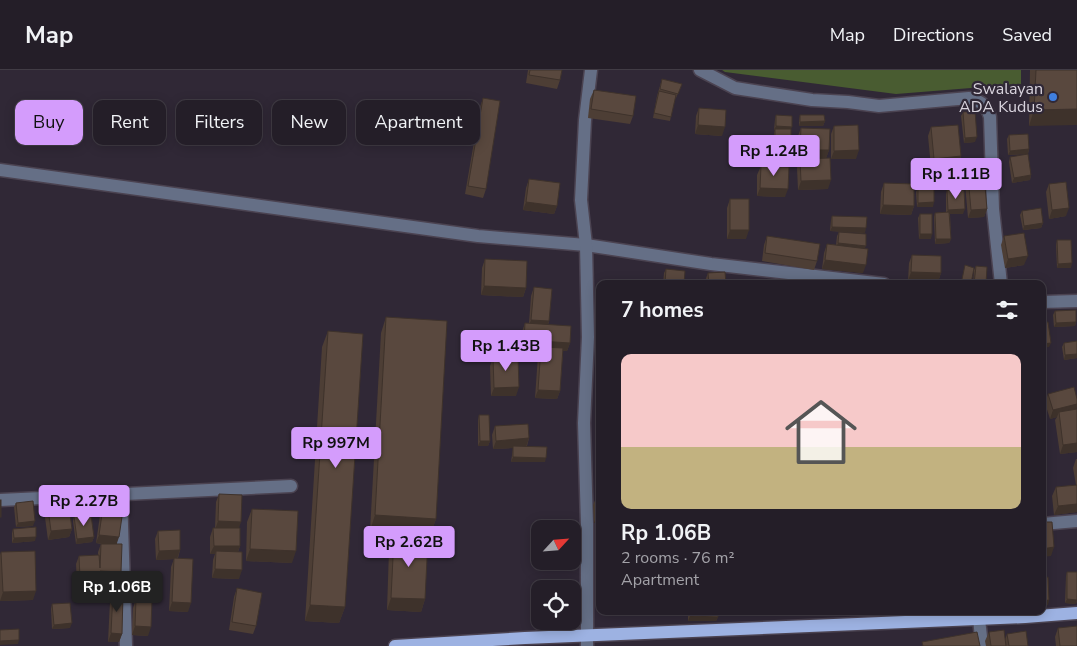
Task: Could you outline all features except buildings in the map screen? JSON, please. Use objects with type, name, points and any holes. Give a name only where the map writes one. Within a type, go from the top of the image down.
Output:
[{"type":"main road","points":[[1046,614],[1077,613]]},
{"type":"main road","points":[[395,646],[587,641],[979,619],[1015,615]]},
{"type":"street","points":[[587,641],[588,524],[584,423],[588,337],[586,245],[581,200],[584,120],[591,70]]},
{"type":"street","points":[[700,70],[735,88],[812,100],[878,106],[969,98],[982,102],[990,117],[992,209],[1001,280]]},
{"type":"street","points":[[0,170],[478,236],[586,245],[710,264],[849,280]]},
{"type":"street","points":[[1046,302],[1077,301]]},
{"type":"street","points":[[0,500],[291,486]]},
{"type":"street","points":[[121,495],[126,646]]},
{"type":"street","points":[[1046,524],[1077,520]]},
{"type":"street","points":[[979,619],[982,646]]},
{"type":"green space","points":[[722,70],[1021,70],[1021,84],[896,94],[725,72]]},
{"type":"place","name":"Swalayan ADA Kudus","points":[[1053,97]]}]
